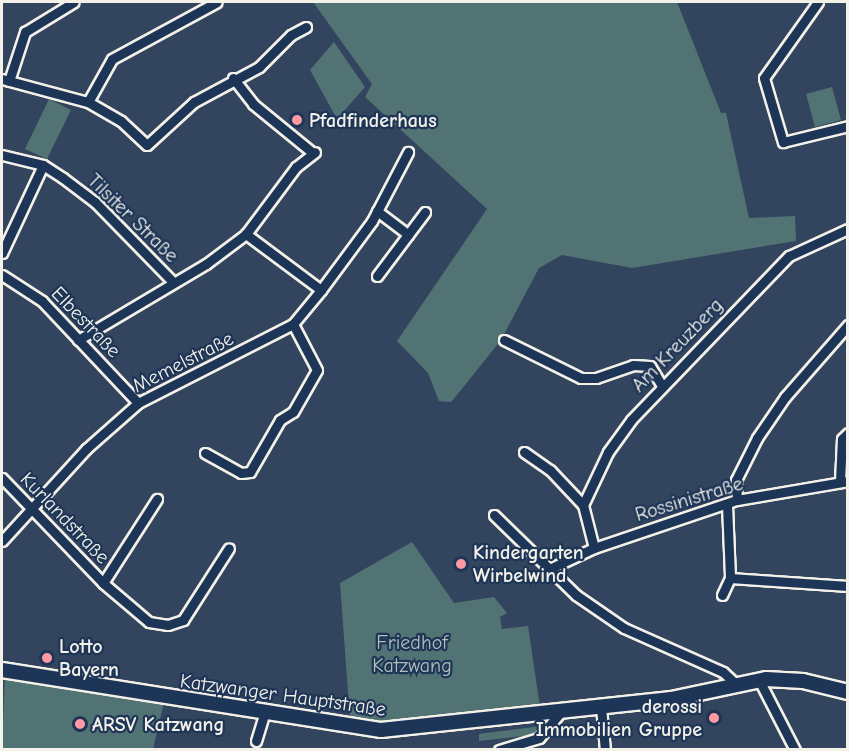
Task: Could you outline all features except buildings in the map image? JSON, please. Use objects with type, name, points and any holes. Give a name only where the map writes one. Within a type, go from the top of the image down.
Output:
[{"type":"main road","name":"Katzwanger Hauptstraße","points":[[2,670],[264,715],[393,730],[684,697],[759,680],[796,680],[844,691]]},
{"type":"street","points":[[74,2],[25,33],[5,80],[88,102],[121,121],[147,145],[194,102],[233,78],[259,67],[291,34],[306,27]]},
{"type":"street","points":[[88,102],[112,59],[217,2]]},
{"type":"street","points":[[818,2],[764,78],[783,141],[848,126]]},
{"type":"street","points":[[78,340],[246,234],[296,167],[314,152],[253,104],[233,78]]},
{"type":"street","name":"Memelstraße","points":[[2,542],[30,508],[138,403],[293,324],[321,290],[376,211],[408,152]]},
{"type":"street","name":"Tilsiter Straße","points":[[2,155],[43,165],[95,202],[173,282]]},
{"type":"street","points":[[2,253],[43,165]]},
{"type":"street","points":[[376,211],[408,234]]},
{"type":"street","points":[[377,276],[425,212]]},
{"type":"street","name":"Am Kreuzberg","points":[[583,505],[608,452],[661,384],[789,256],[848,229]]},
{"type":"street","points":[[246,234],[321,290]]},
{"type":"street","name":"Elbestraße","points":[[2,275],[31,291],[138,403]]},
{"type":"street","points":[[205,453],[241,473],[250,472],[280,420],[293,412],[317,370],[293,324]]},
{"type":"street","points":[[737,500],[736,480],[757,438],[785,397],[848,325]]},
{"type":"street","points":[[504,340],[581,378],[596,378],[633,364],[650,366],[661,384]]},
{"type":"street","points":[[844,481],[842,439],[848,433]]},
{"type":"street","points":[[524,452],[550,470],[583,505],[594,548]]},
{"type":"street","name":"Kurlandstraße","points":[[2,477],[103,583],[149,622],[168,625],[183,620],[230,548]]},
{"type":"street","name":"Rossinistraße","points":[[547,570],[594,548],[737,500],[844,481]]},
{"type":"street","name":"Kurlandstraße","points":[[103,583],[157,499]]},
{"type":"street","points":[[722,594],[730,578],[727,505]]},
{"type":"street","points":[[494,515],[547,570],[624,628],[723,672],[736,684]]},
{"type":"street","points":[[730,578],[848,586]]},
{"type":"street","points":[[759,680],[795,750]]},
{"type":"street","points":[[601,707],[605,750]]},
{"type":"street","points":[[500,750],[539,738],[561,712]]},
{"type":"street","points":[[256,741],[264,715]]},
{"type":"green space","points":[[313,2],[677,2],[721,113],[726,113],[749,218],[795,216],[796,241],[632,268],[562,255],[539,268],[501,340],[451,402],[439,401],[428,373],[397,341],[487,209],[365,97],[372,84]]},
{"type":"green space","points":[[334,42],[365,87],[337,119],[310,70]]},
{"type":"green space","points":[[832,87],[841,120],[815,127],[806,94]]},
{"type":"green space","points":[[49,99],[71,110],[47,159],[25,149]]},
{"type":"green space","name":"Friedhof Katzwang","points":[[412,542],[454,603],[494,597],[507,613],[500,617],[502,629],[528,626],[540,707],[395,723],[350,720],[340,583]]},
{"type":"green space","name":"ARSV Katzwang","points":[[5,671],[165,698],[153,749],[2,750]]},
{"type":"green space","points":[[549,725],[541,734],[479,741],[479,734]]},
{"type":"place","name":"Pfadfinderhaus","points":[[297,120]]},
{"type":"place","name":"Kindergarten Wirbelwind","points":[[461,564]]},
{"type":"place","name":"Lotto Bayern","points":[[47,658]]},
{"type":"place","name":"derossi Immobilien Gruppe","points":[[714,718]]},
{"type":"place","name":"ARSV Katzwang","points":[[80,724]]}]
